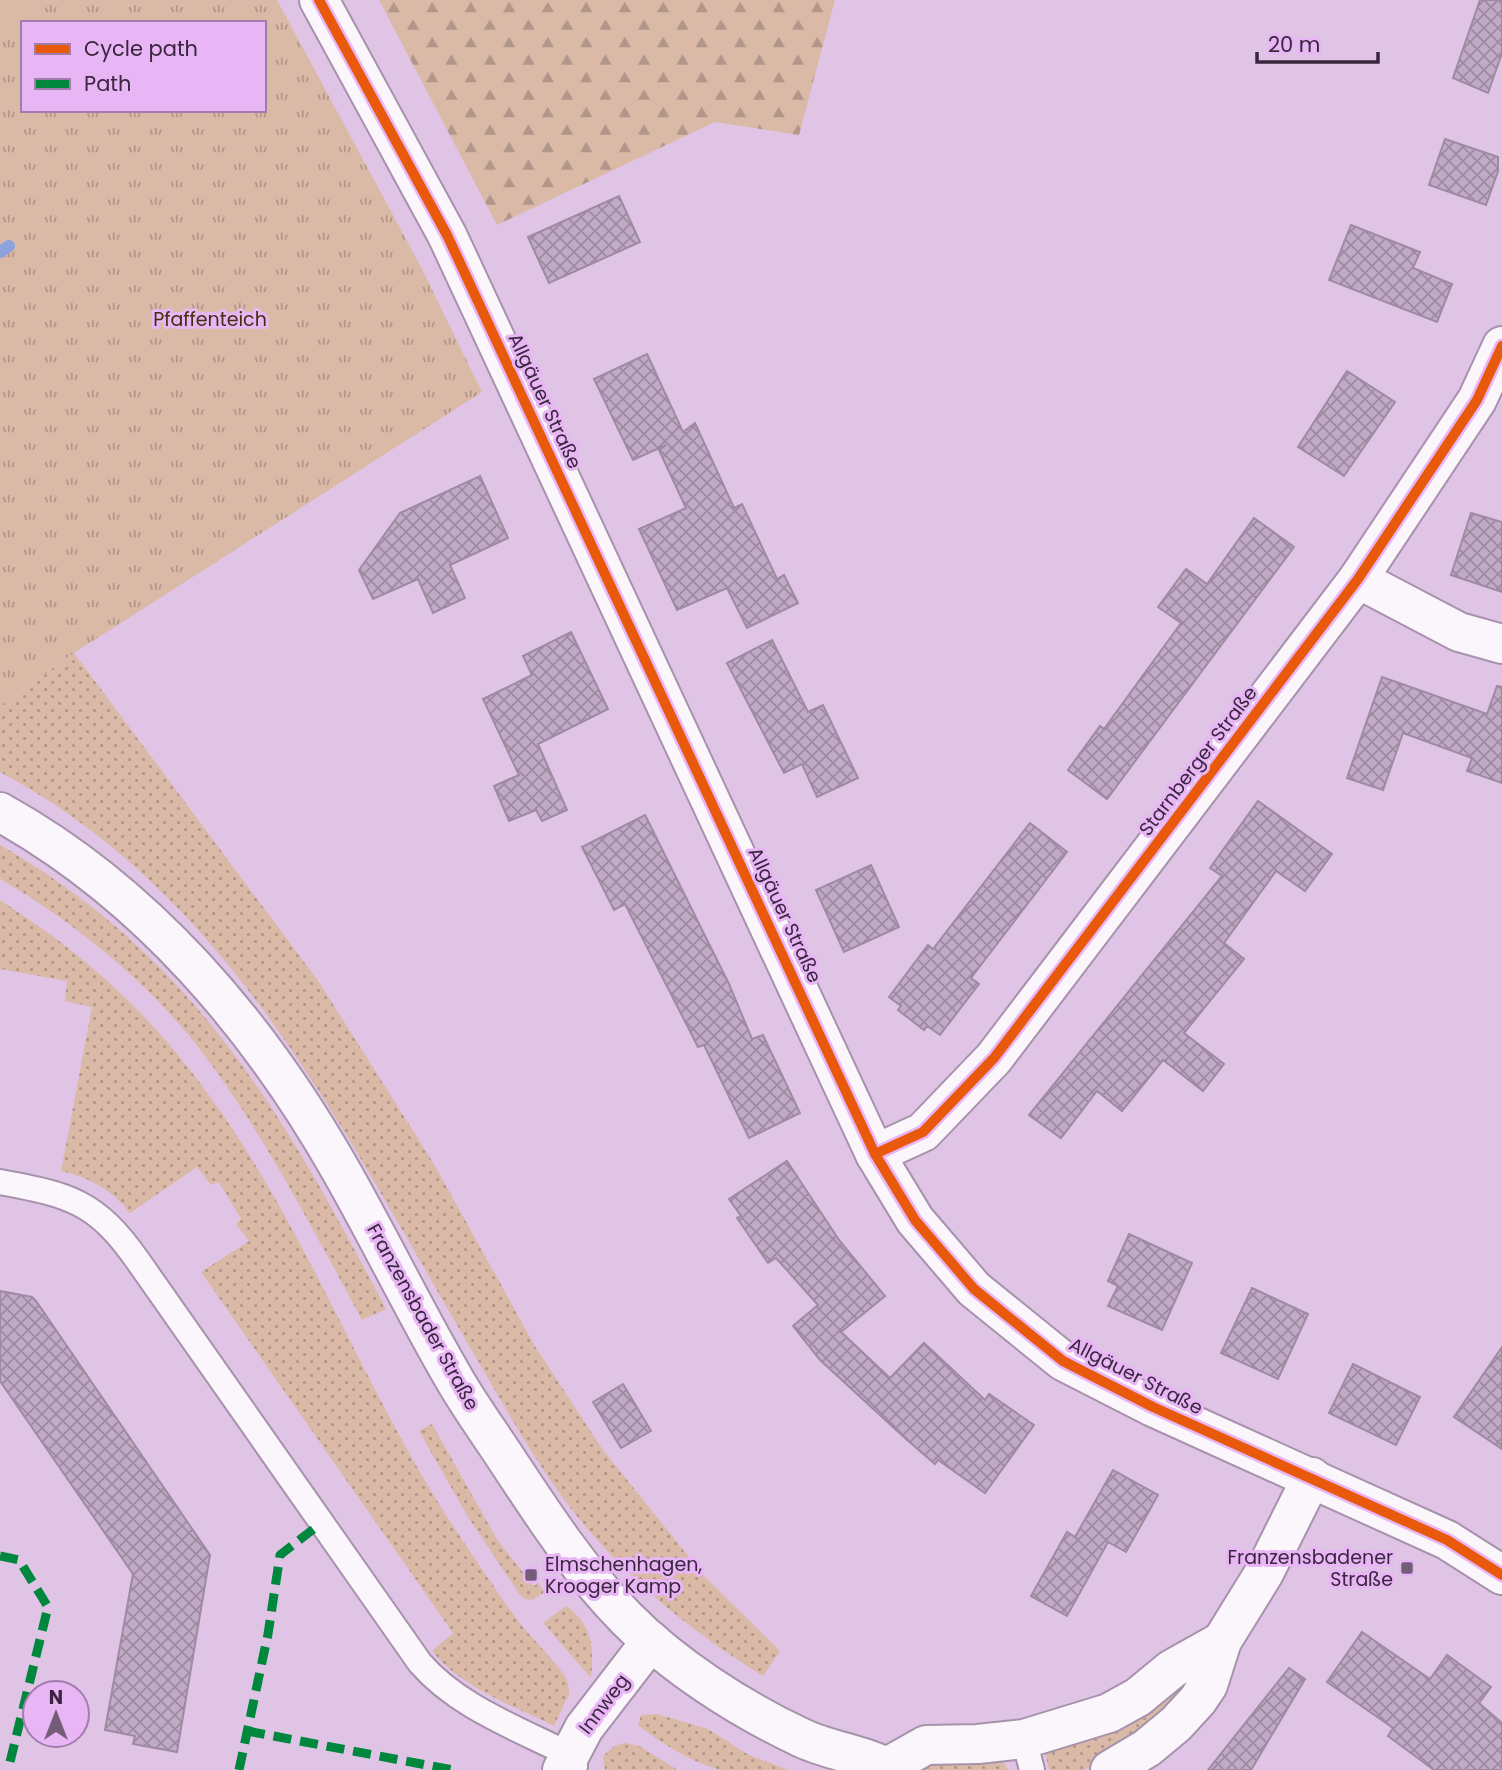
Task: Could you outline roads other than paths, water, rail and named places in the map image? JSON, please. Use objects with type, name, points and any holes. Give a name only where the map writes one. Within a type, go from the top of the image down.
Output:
[{"type":"street","name":"Allgäuer Straße","points":[[319,0],[447,235],[875,1154],[915,1220],[974,1289],[1063,1361],[1153,1407],[1447,1540],[1502,1575]]},
{"type":"street","name":"Starnberger Straße","points":[[875,1154],[923,1132],[994,1058],[1358,579],[1476,400],[1502,346]]},
{"type":"street","points":[[1358,579],[1459,632],[1502,644]]},
{"type":"street","name":"Franzensbader Straße","points":[[0,812],[36,832],[151,922],[207,980],[260,1045],[338,1164],[463,1393],[567,1550],[626,1618],[651,1641],[705,1681],[803,1739],[888,1769],[926,1745],[978,1744],[1028,1754],[1139,1696],[1172,1669],[1222,1641]]},
{"type":"street","name":"Franzensbader Straße","points":[[1110,1770],[1147,1748],[1176,1724],[1198,1700],[1208,1685],[1222,1641],[1264,1573],[1312,1477]]},
{"type":"street","name":"Innweg","points":[[569,1765],[584,1728],[651,1641]]},
{"type":"lane","points":[[0,1182],[77,1201],[106,1219],[118,1232],[419,1663],[438,1684],[569,1765]]},
{"type":"waterway","points":[[0,252],[9,246]]},
{"type":"place","name":"Franzensbadener Straße","points":[[1407,1568]]},
{"type":"place","name":"Elmschenhagen, Krooger Kamp","points":[[531,1575]]},
{"type":"park label","name":"Pfaffenteich","points":[[210,319]]}]
